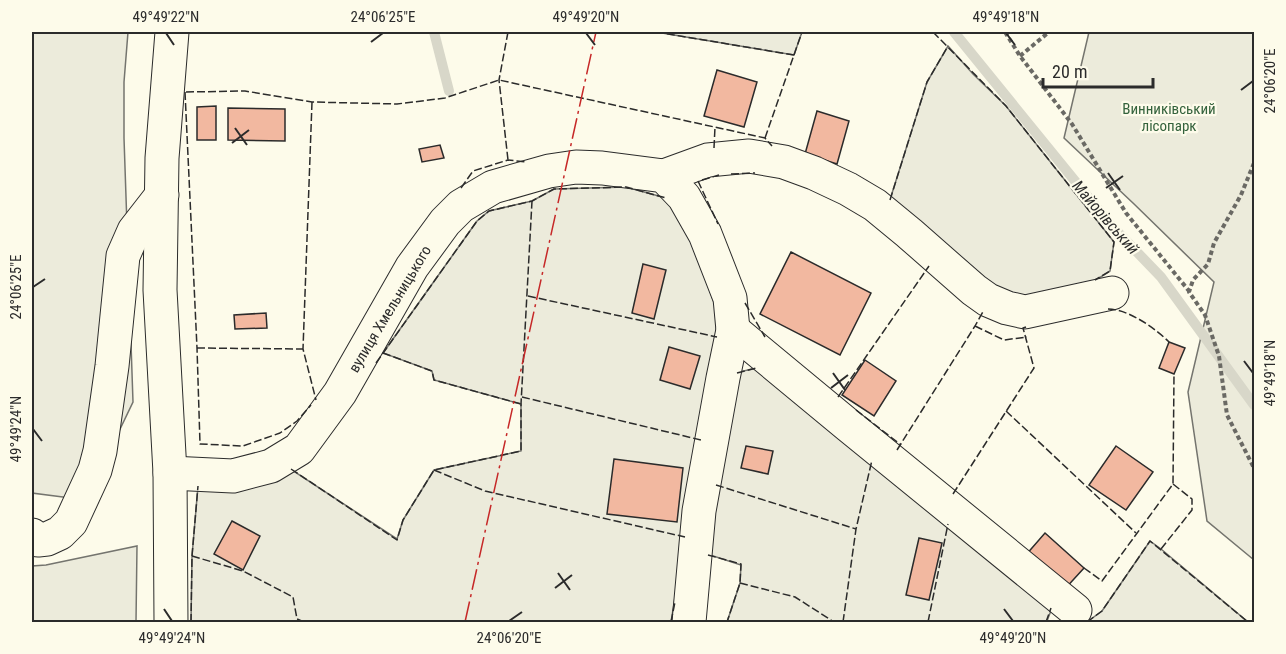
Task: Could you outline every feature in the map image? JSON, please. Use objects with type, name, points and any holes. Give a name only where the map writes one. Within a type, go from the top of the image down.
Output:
[{"type":"street","points":[[171,622],[170,473],[160,290],[162,158],[172,32]]},
{"type":"street","points":[[689,622],[699,511],[734,330],[730,298],[705,234],[684,197],[664,176],[708,160],[749,156],[784,162],[848,189],[874,205],[974,290],[988,300],[1007,308],[1025,312],[1112,293]]},
{"type":"street","name":"вулиця Хмельницького","points":[[170,473],[233,476],[271,466],[298,448],[340,393],[412,267],[445,222],[461,206],[493,187],[549,171],[576,167],[664,176]]},
{"type":"street","points":[[32,535],[38,540],[47,539],[60,533],[71,522],[95,470],[100,451],[112,366],[123,256],[134,231],[162,195]]},
{"type":"street","points":[[734,330],[1075,610]]},
{"type":"path","points":[[1005,32],[1020,56],[1072,124],[1126,213],[1205,315],[1219,356],[1227,415],[1254,468]]},
{"type":"path","points":[[1020,56],[1049,32]]},
{"type":"path","points":[[1189,292],[1193,280],[1208,264],[1214,243],[1241,195],[1254,163]]},
{"type":"green space","points":[[32,32],[128,32],[124,82],[124,138],[133,402],[86,500],[32,493]]},
{"type":"green space","points":[[656,32],[802,32],[794,55]]},
{"type":"green space","name":"Винниківський лісопарк","points":[[1089,32],[1254,32],[1254,560],[1207,521],[1188,392],[1214,282],[1064,138]]},
{"type":"green space","points":[[948,46],[1006,106],[1114,242],[1110,271],[1090,284],[1034,298],[997,296],[888,206],[927,82]]},
{"type":"green space","points":[[626,187],[673,200],[686,222],[720,320],[671,622],[191,622],[192,556],[198,486],[289,468],[397,539],[403,520],[434,470],[521,451],[521,404],[434,380],[432,371],[383,353],[477,221],[489,211],[532,201],[554,189]]},
{"type":"green space","points":[[756,368],[1052,608],[1048,622],[727,622],[740,583],[741,565],[704,553],[735,373]]},
{"type":"green space","points":[[1150,541],[1248,622],[1087,622],[1102,611]]},
{"type":"green space","points":[[137,546],[136,622],[32,622],[32,566]]},
{"type":"building","points":[[717,70],[757,82],[744,127],[704,116]]},
{"type":"building","points":[[216,106],[216,140],[197,140],[197,107]]},
{"type":"building","points":[[228,108],[285,109],[285,141],[228,140]]},
{"type":"building","points":[[817,111],[849,121],[837,164],[805,154]]},
{"type":"building","points":[[440,145],[444,158],[422,162],[419,149]]},
{"type":"building","points":[[791,252],[871,293],[840,355],[760,314]]},
{"type":"building","points":[[643,264],[666,270],[654,319],[632,313]]},
{"type":"building","points":[[266,313],[267,328],[235,329],[234,315]]},
{"type":"building","points":[[1169,342],[1185,348],[1174,374],[1159,368]]},
{"type":"building","points":[[669,347],[700,356],[690,389],[660,380]]},
{"type":"building","points":[[865,360],[896,381],[874,416],[842,395]]},
{"type":"building","points":[[746,446],[773,451],[768,474],[741,468]]},
{"type":"building","points":[[1116,446],[1153,472],[1126,510],[1089,485]]},
{"type":"building","points":[[614,459],[683,468],[677,522],[607,514]]},
{"type":"building","points":[[232,521],[260,536],[243,570],[214,554]]},
{"type":"building","points":[[1045,533],[1084,568],[1063,591],[1025,556]]},
{"type":"building","points":[[919,538],[942,543],[929,600],[906,595]]},
{"type":"waterway","points":[[434,32],[449,91]]},
{"type":"waterway","name":"Майорівський","points":[[954,32],[1110,224],[1161,277],[1254,405]]},
{"type":"fence","points":[[508,32],[499,80],[508,160]]},
{"type":"fence","points":[[656,32],[794,55]]},
{"type":"fence","points":[[765,138],[802,32]]},
{"type":"fence","points":[[933,32],[1006,106],[1114,242],[1110,271],[1095,280]]},
{"type":"fence","points":[[890,200],[927,82],[948,46]]},
{"type":"fence","points":[[186,92],[245,91],[312,102],[397,104],[445,98],[499,80],[765,138],[772,146]]},
{"type":"fence","points":[[185,92],[200,444],[243,446],[280,433],[297,421],[311,405]]},
{"type":"fence","points":[[312,102],[303,349],[316,400]]},
{"type":"fence","points":[[714,148],[715,127]]},
{"type":"fence","points":[[461,188],[473,171],[508,160],[526,162]]},
{"type":"fence","points":[[731,174],[755,173]]},
{"type":"fence","points":[[702,180],[719,175]]},
{"type":"fence","points":[[698,181],[718,224]]},
{"type":"fence","points":[[376,363],[477,221],[489,211],[532,201],[554,189],[626,187],[666,198]]},
{"type":"fence","points":[[291,469],[397,540],[403,520],[434,470],[521,451],[521,404],[532,201]]},
{"type":"fence","points":[[838,397],[929,266]]},
{"type":"fence","points":[[528,296],[717,337]]},
{"type":"fence","points":[[745,303],[765,337]]},
{"type":"fence","points":[[1108,309],[1124,312],[1141,320],[1169,342]]},
{"type":"fence","points":[[897,450],[984,310]]},
{"type":"fence","points":[[975,326],[1004,340],[1027,337]]},
{"type":"fence","points":[[953,494],[1034,368],[1023,328],[1026,327]]},
{"type":"fence","points":[[197,348],[303,349]]},
{"type":"fence","points":[[383,353],[432,371],[434,380],[521,404]]},
{"type":"fence","points":[[737,373],[757,368]]},
{"type":"fence","points":[[1084,568],[1102,581],[1173,484],[1174,374]]},
{"type":"fence","points":[[522,397],[701,440]]},
{"type":"fence","points":[[856,410],[901,445]]},
{"type":"fence","points":[[1006,411],[1136,533]]},
{"type":"fence","points":[[843,622],[856,529],[872,460]]},
{"type":"fence","points":[[434,470],[485,491],[685,537]]},
{"type":"fence","points":[[1161,549],[1192,510],[1192,499],[1173,484]]},
{"type":"fence","points":[[716,485],[856,529]]},
{"type":"fence","points":[[191,622],[192,556],[198,486]]},
{"type":"fence","points":[[928,622],[948,524]]},
{"type":"fence","points":[[1087,622],[1102,611],[1150,541],[1248,622]]},
{"type":"fence","points":[[708,555],[741,564],[740,583],[727,622]]},
{"type":"fence","points":[[192,556],[243,571],[293,597],[297,619],[304,622]]},
{"type":"fence","points":[[740,583],[795,597],[834,622]]},
{"type":"fence","points":[[671,622],[675,602]]},
{"type":"fence","points":[[1046,622],[1051,608]]},
{"type":"power","points":[[465,622],[596,32]]}]
